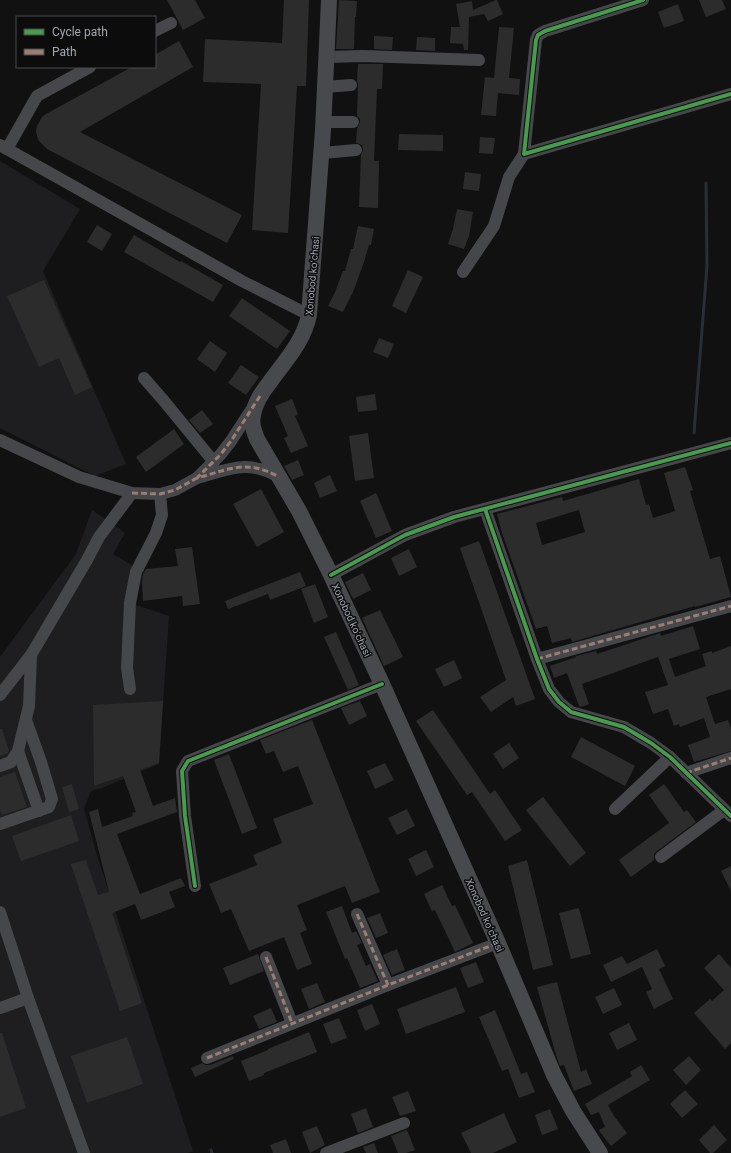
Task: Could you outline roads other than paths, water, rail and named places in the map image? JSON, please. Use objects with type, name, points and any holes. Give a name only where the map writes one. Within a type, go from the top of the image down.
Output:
[{"type":"main road","name":"Xonobod koʻchasi","points":[[329,0],[322,153],[308,324],[300,339],[260,396],[253,414],[253,427],[257,439],[299,511],[382,684],[498,943],[554,1075],[573,1111],[600,1153]]},
{"type":"street","points":[[464,272],[494,226],[509,177],[524,154],[536,40],[538,34],[643,0]]},
{"type":"street","points":[[156,31],[171,23]]},
{"type":"street","points":[[327,57],[363,56],[479,60]]},
{"type":"street","points":[[88,68],[36,96],[3,147],[242,281],[309,316]]},
{"type":"street","points":[[325,87],[351,85]]},
{"type":"street","points":[[524,154],[731,94]]},
{"type":"street","points":[[324,122],[353,122]]},
{"type":"street","points":[[322,153],[356,150]]},
{"type":"street","points":[[144,378],[214,462]]},
{"type":"street","points":[[197,478],[214,462],[231,442],[260,396]]},
{"type":"street","points":[[0,440],[79,477],[132,493],[160,494],[175,490],[197,478],[238,467],[249,466],[260,468],[270,471],[279,477]]},
{"type":"street","points":[[331,575],[405,535],[454,517],[731,443]]},
{"type":"street","points":[[0,695],[31,655],[99,537],[132,493]]},
{"type":"street","points":[[130,689],[127,668],[130,603],[136,572],[156,533],[162,515],[160,494]]},
{"type":"street","points":[[485,509],[537,659],[549,689],[559,702],[571,712],[624,728],[651,743],[670,757],[727,813],[661,857]]},
{"type":"street","points":[[537,659],[731,606]]},
{"type":"street","points":[[0,766],[11,762],[18,751],[29,706],[31,655]]},
{"type":"street","points":[[195,886],[185,816],[182,771],[188,761],[382,684]]},
{"type":"street","points":[[0,824],[49,807],[52,799],[26,720]]},
{"type":"street","points":[[18,751],[39,811]]},
{"type":"street","points":[[615,809],[670,757]]},
{"type":"street","points":[[686,773],[731,758]]},
{"type":"street","points":[[0,912],[28,998],[84,1153]]},
{"type":"street","points":[[357,914],[388,985]]},
{"type":"street","points":[[207,1058],[388,985],[498,943]]},
{"type":"street","points":[[266,957],[292,1023]]},
{"type":"street","points":[[0,1008],[28,998]]},
{"type":"street","points":[[326,1153],[404,1123]]},
{"type":"waterway","points":[[694,433],[707,266],[706,183]]}]
